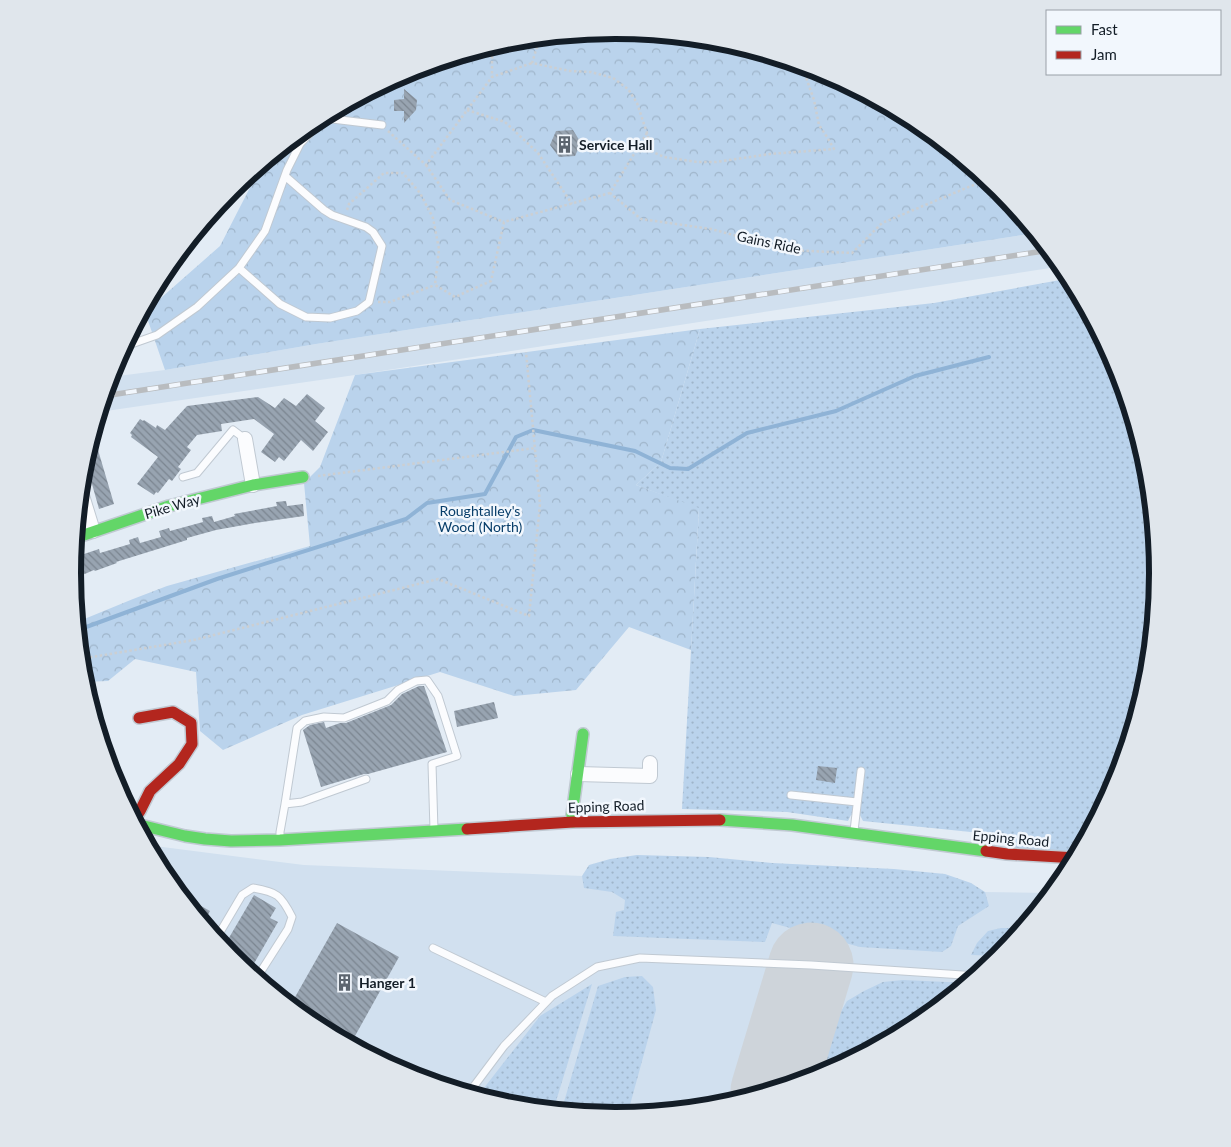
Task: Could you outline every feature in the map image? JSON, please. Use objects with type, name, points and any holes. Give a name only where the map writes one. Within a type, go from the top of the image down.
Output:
[{"type":"main road","name":"Pike Way","points":[[82,535],[169,506],[253,485],[303,478]]},
{"type":"main road","points":[[139,718],[173,712],[191,723],[192,744],[179,764],[150,791],[139,816]]},
{"type":"main road","points":[[573,822],[572,815],[583,734]]},
{"type":"main road","name":"Epping Road","points":[[145,827],[180,835],[214,840],[280,840],[573,822],[716,820],[792,825],[1007,854],[1069,858]]},
{"type":"street","points":[[245,439],[253,485]]},
{"type":"street","points":[[85,505],[93,531]]},
{"type":"street","points":[[578,774],[650,776],[650,763]]},
{"type":"lane","points":[[334,119],[382,125]]},
{"type":"lane","points":[[133,343],[157,335],[197,307],[239,268],[265,231],[285,176],[300,144],[305,139]]},
{"type":"lane","points":[[239,268],[280,304],[306,318],[330,318],[357,312],[369,302],[382,246],[373,232],[366,227],[332,215],[324,210],[285,176]]},
{"type":"lane","points":[[183,477],[197,473],[232,430],[245,439]]},
{"type":"lane","points":[[280,840],[297,728],[305,720],[324,717],[344,718],[387,701],[398,690],[416,682],[427,680],[438,696],[457,756],[432,764],[434,830]]},
{"type":"lane","points":[[853,834],[861,771]]},
{"type":"lane","points":[[285,804],[302,802],[366,779]]},
{"type":"lane","points":[[791,795],[857,802]]},
{"type":"lane","points":[[220,933],[242,895],[253,888],[271,891],[285,903],[292,917],[288,929],[259,973]]},
{"type":"lane","points":[[433,948],[546,1002]]},
{"type":"lane","points":[[472,1089],[504,1046],[552,996],[598,968],[640,958],[969,975]]},
{"type":"path","points":[[532,63],[538,44]]},
{"type":"path","points":[[492,53],[492,77]]},
{"type":"path","points":[[426,165],[492,77],[532,63],[570,71],[591,72],[613,78],[628,89],[637,103],[648,133],[650,151],[664,157],[697,162],[716,162],[770,154],[834,149],[819,125],[814,100],[805,73]]},
{"type":"path","points":[[467,110],[505,122],[538,153],[572,204]]},
{"type":"path","points":[[382,125],[426,165],[450,200],[504,222],[610,194],[648,133]]},
{"type":"path","points":[[345,220],[349,204],[384,173],[403,173],[420,193],[434,218],[438,249],[435,286]]},
{"type":"path","name":"Gains Ride","points":[[610,194],[641,219],[711,229],[789,250],[852,253],[882,223],[980,182]]},
{"type":"path","points":[[369,302],[390,302],[435,286],[454,297],[491,281],[504,222]]},
{"type":"path","points":[[88,658],[194,640],[438,579],[529,616],[540,504],[526,352]]},
{"type":"path","points":[[303,478],[535,448]]},
{"type":"shaded area","points":[[1029,234],[1054,267],[355,375],[106,411],[118,376],[165,370],[316,344]]},
{"type":"shaded area","points":[[155,846],[304,865],[1044,893],[1018,926],[968,976],[941,998],[883,1037],[820,1068],[754,1090],[720,1098],[650,1107],[581,1107],[546,1104],[477,1090],[411,1068],[348,1037],[290,998],[237,952],[191,899]]},
{"type":"green space","points":[[616,39],[685,43],[720,49],[787,67],[820,79],[852,94],[883,110],[941,149],[994,195],[1029,234],[316,344],[165,370],[147,317],[152,306],[220,246],[254,179],[290,149],[348,110],[411,79],[477,57],[546,43]]},
{"type":"green space","points":[[1062,280],[1079,306],[1110,369],[1132,435],[1146,504],[1149,539],[1150,574],[1146,643],[1132,712],[1122,745],[1110,778],[1095,810],[1069,858],[1007,854],[1010,836],[863,821],[860,815],[851,815],[848,821],[787,812],[682,809],[699,509],[636,485],[661,462],[700,329],[934,303]]},
{"type":"green space","name":"Roughtalley's Wood (North)","points":[[700,329],[661,462],[636,485],[699,508],[691,650],[629,627],[576,690],[514,696],[440,672],[302,715],[223,750],[200,731],[196,672],[135,659],[108,681],[92,682],[83,620],[167,586],[310,546],[304,483],[320,467],[355,375]]},
{"type":"green space","points":[[637,855],[709,857],[945,874],[971,883],[985,892],[989,906],[958,926],[951,946],[942,952],[860,947],[772,923],[765,942],[613,936],[616,912],[624,910],[625,900],[612,892],[584,888],[582,876],[589,865],[610,859]]},
{"type":"green space","points":[[1001,928],[1016,928],[990,956],[971,955],[977,943],[988,931]]},
{"type":"green space","points":[[642,976],[653,987],[656,1010],[629,1108],[563,1105],[598,986],[625,977]]},
{"type":"green space","points":[[903,980],[960,983],[913,1018],[883,1037],[822,1067],[836,1020],[847,1001],[883,982]]},
{"type":"green space","points":[[592,984],[555,1105],[482,1091],[540,1016]]},
{"type":"building","points":[[404,89],[417,100],[416,110],[404,123],[404,111],[394,111],[394,100],[404,99]]},
{"type":"building","name":"Service Hall","points":[[573,130],[581,143],[575,156],[559,157],[550,145],[556,131]]},
{"type":"building","points":[[307,394],[325,408],[315,421],[328,432],[313,451],[301,440],[284,461],[279,457],[275,462],[261,452],[274,434],[254,419],[221,424],[222,431],[197,435],[187,447],[191,450],[178,467],[181,469],[172,481],[169,479],[158,493],[156,492],[154,495],[137,484],[158,457],[131,437],[130,433],[140,419],[156,428],[157,425],[165,430],[187,406],[258,397],[275,408],[284,398],[296,406]]},
{"type":"building","points":[[97,445],[114,504],[99,509],[90,476]]},
{"type":"building","points":[[286,501],[287,506],[303,504],[304,516],[216,530],[187,538],[187,540],[116,562],[81,576],[82,555],[99,549],[100,553],[130,544],[129,540],[138,537],[140,543],[161,537],[159,531],[169,528],[170,531],[203,522],[202,518],[212,516],[214,522],[235,516],[234,514],[277,506],[276,502]]},
{"type":"building","points":[[419,686],[424,686],[447,752],[321,787],[303,730],[310,725],[324,722],[326,728],[346,723],[391,705],[402,694]]},
{"type":"building","points":[[494,702],[498,718],[457,727],[454,711]]},
{"type":"building","points":[[818,766],[837,768],[835,783],[816,780]]},
{"type":"building","points":[[254,895],[276,908],[270,918],[278,922],[252,966],[227,941]]},
{"type":"building","points":[[193,901],[210,911],[206,918]]},
{"type":"building","name":"Hanger 1","points":[[337,923],[399,957],[353,1040],[293,1000]]},
{"type":"waterway","points":[[84,628],[217,579],[406,519],[427,503],[485,494],[516,437],[533,430],[635,451],[670,468],[688,469],[747,433],[836,411],[915,376],[989,357]]},
{"type":"runway","points":[[775,1084],[811,965]]},
{"type":"railway","points":[[112,395],[1042,251]]},
{"type":"traffic: fast","points":[[82,536],[169,506],[253,485],[303,477]]},
{"type":"traffic: fast","points":[[573,822],[572,815],[583,734]]},
{"type":"traffic: fast","points":[[720,820],[792,825],[986,851]]},
{"type":"traffic: fast","points":[[144,826],[185,836],[231,841],[467,829]]},
{"type":"traffic: jam","points":[[138,814],[150,791],[179,764],[192,744],[191,723],[173,712],[139,718]]},
{"type":"traffic: jam","points":[[467,829],[573,822],[720,820]]},
{"type":"traffic: jam","points":[[986,851],[1069,858]]},
{"type":"place","name":"Service Hall","points":[[565,144]]},
{"type":"place","name":"Hanger 1","points":[[345,982]]}]
